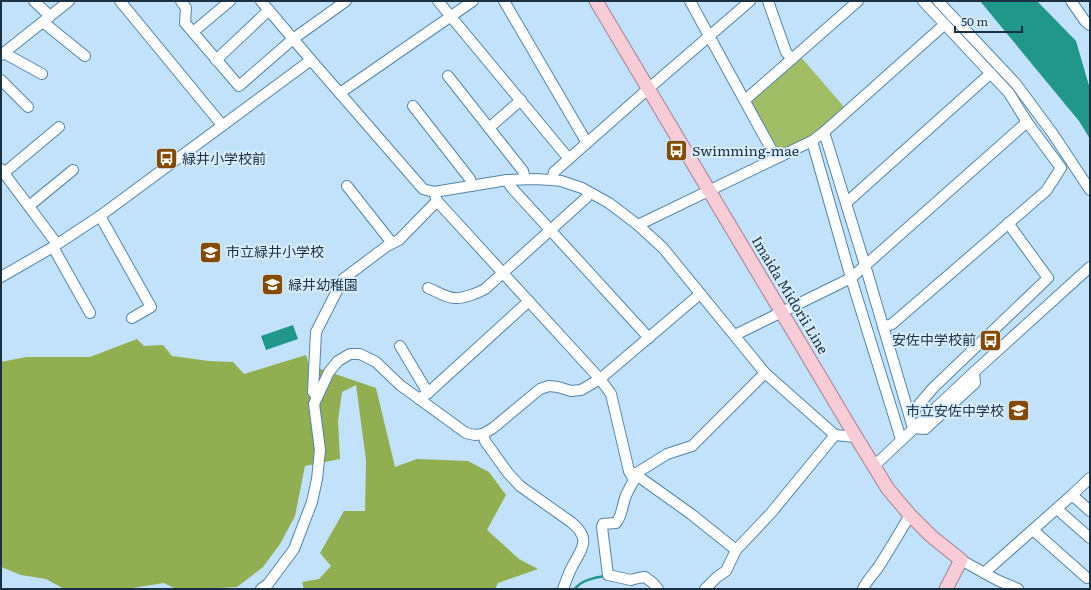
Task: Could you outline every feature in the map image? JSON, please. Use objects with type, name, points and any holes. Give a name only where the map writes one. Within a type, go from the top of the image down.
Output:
[{"type":"main road","name":"Imaida Midorii Line","points":[[596,1],[888,489],[910,515],[931,536],[961,560]]},
{"type":"main road","points":[[946,589],[961,560]]},
{"type":"street","points":[[34,1],[46,19],[85,56]]},
{"type":"street","points":[[42,74],[2,54],[68,1]]},
{"type":"street","points":[[120,1],[222,125]]},
{"type":"street","points":[[181,1],[186,8],[185,23],[239,86],[293,39],[346,1]]},
{"type":"street","points":[[193,32],[230,1]]},
{"type":"street","points":[[261,1],[423,189],[436,197],[600,379],[611,394],[634,480],[625,496],[618,521],[616,523],[603,524],[602,527],[608,575],[631,580],[645,577],[658,589]]},
{"type":"street","points":[[438,1],[569,159]]},
{"type":"street","points":[[340,93],[473,1]]},
{"type":"street","points":[[504,1],[587,143]]},
{"type":"street","points":[[690,1],[776,158]]},
{"type":"street","points":[[552,180],[554,172],[750,1]]},
{"type":"street","points":[[768,1],[786,52],[792,59]]},
{"type":"street","points":[[745,100],[858,1]]},
{"type":"street","points":[[883,327],[892,324],[1046,191],[1061,168],[1009,93],[923,1]]},
{"type":"street","points":[[938,1],[1016,84],[1053,134],[1090,190]]},
{"type":"street","points":[[1071,1],[1085,21],[1090,25]]},
{"type":"street","points":[[216,60],[269,10]]},
{"type":"street","points":[[638,225],[812,141],[945,24]]},
{"type":"street","points":[[1,277],[100,216],[311,60]]},
{"type":"street","points":[[846,203],[991,73]]},
{"type":"street","points":[[448,76],[523,170],[525,179]]},
{"type":"street","points":[[1,80],[28,107]]},
{"type":"street","points":[[490,128],[521,100]]},
{"type":"street","points":[[412,106],[470,179],[472,186]]},
{"type":"street","points":[[734,335],[850,278],[1028,122]]},
{"type":"street","points":[[59,127],[3,171],[55,245],[90,313]]},
{"type":"street","points":[[824,132],[913,428]]},
{"type":"street","points":[[812,141],[850,278],[901,439]]},
{"type":"street","points":[[29,206],[73,170]]},
{"type":"street","points":[[507,180],[511,187],[649,338]]},
{"type":"street","points":[[317,397],[313,392],[316,332],[343,279],[387,246],[399,240],[436,197],[472,186],[507,180],[552,180],[561,181],[582,188],[609,203],[638,225],[663,248],[765,373],[835,435],[856,437]]},
{"type":"street","points":[[347,186],[392,243]]},
{"type":"street","points":[[428,288],[447,297],[455,298],[478,293],[485,289],[590,193]]},
{"type":"street","points":[[100,216],[151,306],[132,318]]},
{"type":"street","points":[[910,415],[933,388],[1048,278],[1008,223]]},
{"type":"street","points":[[874,466],[901,439],[1090,267]]},
{"type":"street","points":[[261,589],[268,584],[294,549],[312,502],[317,479],[320,450],[314,404],[329,372],[338,361],[350,354],[360,354],[376,362],[400,385],[423,396],[466,433],[475,435],[483,434],[493,428],[540,389],[549,386],[571,391],[581,390],[600,379],[700,294]]},
{"type":"street","points":[[423,396],[529,301]]},
{"type":"street","points":[[400,346],[423,396]]},
{"type":"street","points":[[632,472],[668,454],[692,446],[765,373]]},
{"type":"street","points":[[483,434],[485,441],[508,473],[520,486],[579,528],[582,535],[583,545],[572,566],[564,588]]},
{"type":"street","points":[[705,589],[717,577],[726,571],[736,550],[771,513],[835,435]]},
{"type":"street","points":[[632,472],[691,514],[736,550]]},
{"type":"street","points":[[984,573],[1090,478]]},
{"type":"street","points":[[1072,495],[1090,511]]},
{"type":"street","points":[[1057,509],[1090,538]]},
{"type":"street","points":[[863,589],[895,542],[910,515]]},
{"type":"street","points":[[1033,530],[1086,579]]},
{"type":"street","points":[[961,560],[1018,589]]},
{"type":"shaded area","points":[[980,1],[1037,1],[1076,41],[1090,89],[1090,139],[1079,121]]},
{"type":"shaded area","points":[[800,56],[845,108],[823,128],[811,136],[781,150],[777,148],[752,103],[754,96]]},
{"type":"shaded area","points":[[293,325],[298,339],[266,350],[261,336]]},
{"type":"shaded area","points":[[137,339],[144,346],[163,345],[172,356],[209,361],[233,362],[244,374],[306,355],[309,365],[376,388],[395,467],[417,459],[468,461],[489,472],[506,495],[487,530],[519,559],[538,569],[498,583],[495,589],[304,589],[302,582],[319,579],[331,566],[320,553],[344,511],[365,511],[366,460],[356,385],[342,392],[338,421],[340,459],[305,466],[295,516],[280,544],[263,567],[237,587],[176,589],[164,583],[126,589],[64,589],[46,579],[21,575],[1,567],[1,362],[26,357],[90,357]]},
{"type":"waterway","points":[[575,589],[580,584],[592,578],[605,576],[604,574]]},
{"type":"place","name":"Swimming-mae","points":[[676,151]]},
{"type":"place","name":"緑井小学校前","points":[[167,159]]},
{"type":"place","name":"市立緑井小学校","points":[[210,252]]},
{"type":"place","name":"緑井幼稚園","points":[[272,285]]},
{"type":"place","name":"安佐中学校前","points":[[991,340]]},
{"type":"place","name":"市立安佐中学校","points":[[1019,411]]}]
